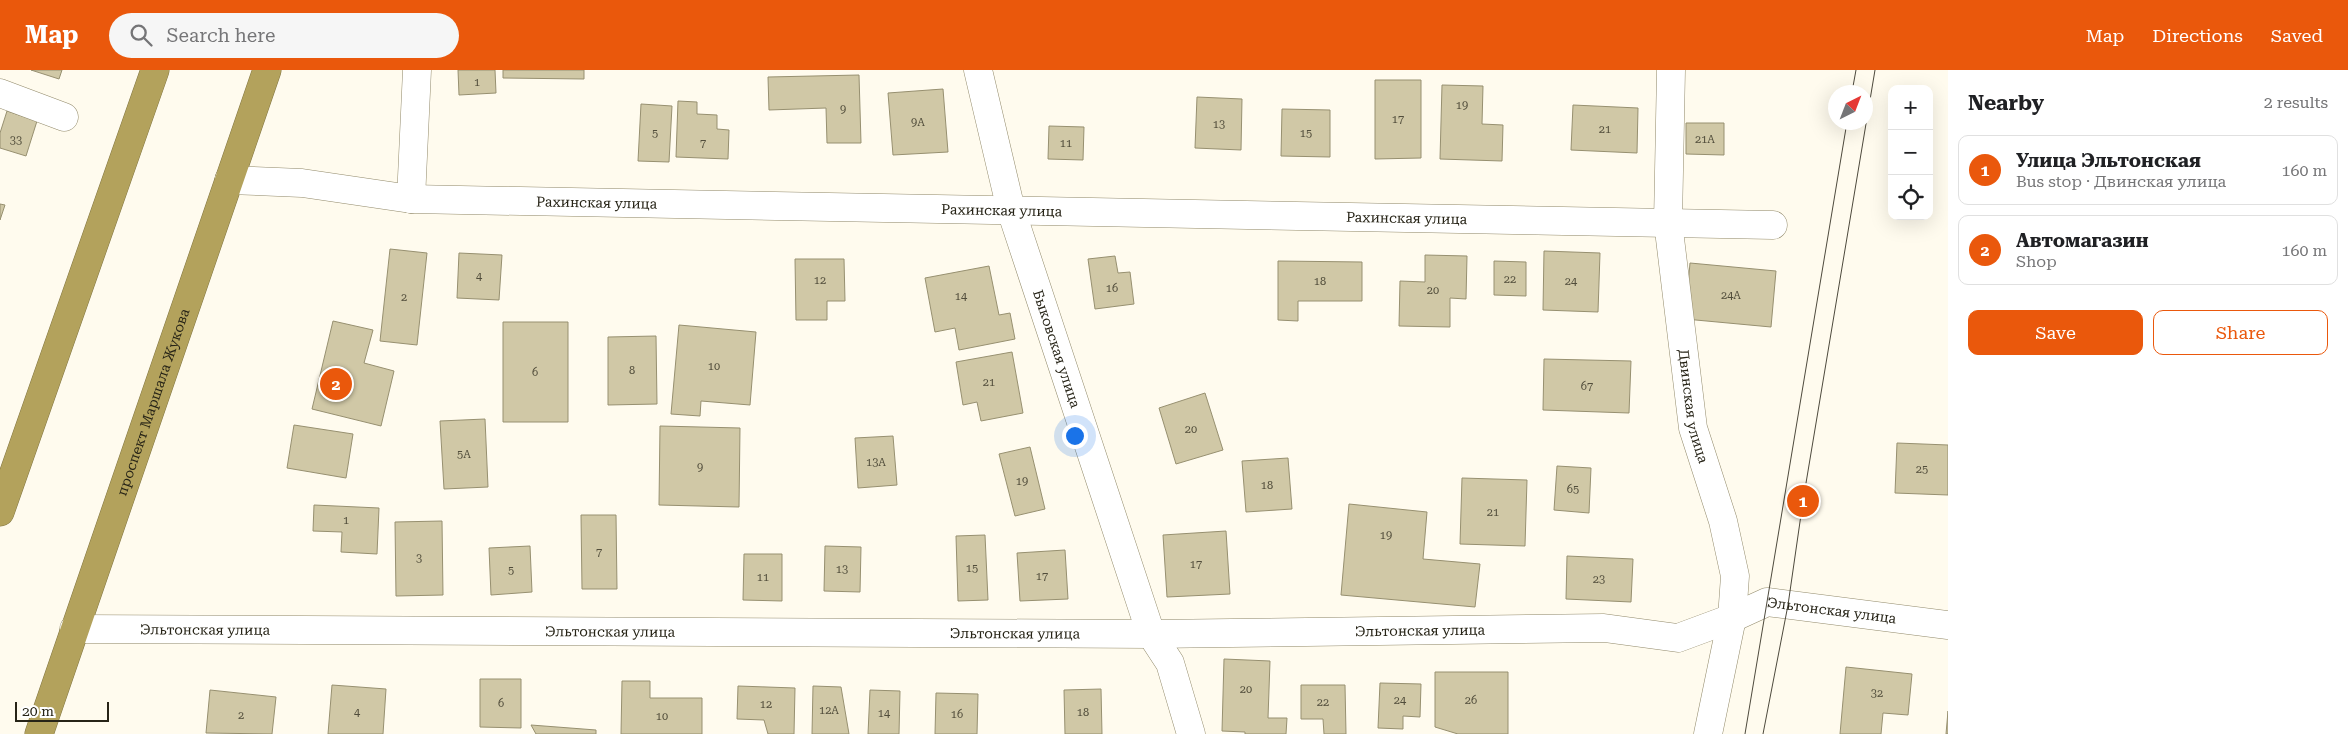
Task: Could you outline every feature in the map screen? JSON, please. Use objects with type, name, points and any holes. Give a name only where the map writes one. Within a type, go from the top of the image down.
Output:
[{"type":"highway","points":[[0,511],[155,70]]},
{"type":"highway","name":"проспект Маршала Жукова","points":[[39,734],[267,70]]},
{"type":"street","points":[[412,199],[417,70]]},
{"type":"street","name":"Быковская улица","points":[[978,70],[1011,210],[1151,634],[1170,663],[1191,734]]},
{"type":"street","name":"Двинская улица","points":[[1671,70],[1668,222],[1693,428],[1723,521],[1735,576],[1732,618],[1708,734]]},
{"type":"street","points":[[0,93],[64,118]]},
{"type":"street","name":"Рахинская улица","points":[[230,180],[302,183],[412,199],[1773,225]]},
{"type":"street","name":"Эльтонская улица","points":[[74,629],[1151,634],[1604,628],[1678,638],[1732,618],[1767,602],[1948,625]]},
{"type":"building","points":[[31,70],[62,70],[59,79]]},
{"type":"building","points":[[458,70],[495,70],[496,93],[459,95]]},
{"type":"building","points":[[503,70],[584,70],[584,79],[503,78]]},
{"type":"building","points":[[859,75],[861,143],[827,143],[826,108],[769,110],[768,77]]},
{"type":"building","points":[[1375,80],[1421,80],[1421,158],[1375,159]]},
{"type":"building","points":[[1442,85],[1483,86],[1482,124],[1503,125],[1502,161],[1440,159]]},
{"type":"building","points":[[943,89],[948,152],[893,155],[888,93]]},
{"type":"building","points":[[1197,97],[1242,99],[1241,150],[1195,148]]},
{"type":"building","points":[[678,101],[697,102],[697,114],[717,115],[717,129],[729,130],[728,159],[676,157]]},
{"type":"building","points":[[641,104],[672,106],[669,162],[638,161]]},
{"type":"building","points":[[1573,105],[1638,108],[1637,153],[1571,150]]},
{"type":"building","points":[[1282,109],[1330,110],[1330,157],[1281,156]]},
{"type":"building","points":[[7,111],[37,121],[26,156],[0,148],[0,133]]},
{"type":"building","points":[[1686,123],[1724,123],[1724,155],[1686,154]]},
{"type":"building","points":[[1049,126],[1084,127],[1083,160],[1048,159]]},
{"type":"building","points":[[0,204],[5,205],[0,220]]},
{"type":"building","points":[[390,249],[427,253],[417,345],[380,341]]},
{"type":"building","points":[[1544,251],[1600,253],[1598,312],[1543,310]]},
{"type":"building","points":[[459,253],[502,255],[499,300],[457,298]]},
{"type":"building","points":[[1425,255],[1467,256],[1466,299],[1450,298],[1450,327],[1399,326],[1400,281],[1425,282]]},
{"type":"building","points":[[1115,256],[1118,273],[1130,272],[1134,304],[1095,309],[1088,259]]},
{"type":"building","points":[[795,259],[844,259],[845,301],[827,301],[827,320],[796,320]]},
{"type":"building","points":[[1278,261],[1362,262],[1362,301],[1298,301],[1298,321],[1278,320]]},
{"type":"building","points":[[1494,261],[1526,262],[1526,296],[1494,295]]},
{"type":"building","points":[[1690,263],[1776,271],[1771,327],[1685,319]]},
{"type":"building","points":[[989,266],[999,315],[1010,313],[1015,339],[959,350],[955,328],[935,332],[925,278]]},
{"type":"building","points":[[333,321],[373,330],[364,363],[394,371],[381,426],[312,409]]},
{"type":"building","points":[[503,322],[568,322],[568,422],[503,422]]},
{"type":"building","points":[[679,325],[756,332],[750,405],[701,401],[700,416],[671,414]]},
{"type":"building","points":[[656,336],[657,404],[608,405],[608,337]]},
{"type":"building","points":[[1012,352],[1023,413],[981,421],[977,402],[963,405],[956,362]]},
{"type":"building","points":[[1544,359],[1631,361],[1629,413],[1543,410]]},
{"type":"building","points":[[1205,393],[1223,450],[1176,464],[1159,408]]},
{"type":"building","points":[[485,419],[488,487],[444,489],[440,421]]},
{"type":"building","points":[[294,425],[353,434],[346,478],[287,468]]},
{"type":"building","points":[[660,426],[740,428],[739,507],[659,505]]},
{"type":"building","points":[[893,436],[897,485],[858,488],[855,438]]},
{"type":"building","points":[[1897,443],[1948,445],[1948,495],[1895,493]]},
{"type":"building","points":[[1030,447],[1045,509],[1015,516],[999,454]]},
{"type":"building","points":[[1288,458],[1292,509],[1246,512],[1242,461]]},
{"type":"building","points":[[1557,466],[1591,468],[1589,513],[1554,510]]},
{"type":"building","points":[[1462,478],[1527,480],[1525,546],[1460,544]]},
{"type":"building","points":[[1349,504],[1427,512],[1423,559],[1480,564],[1475,607],[1341,595]]},
{"type":"building","points":[[314,505],[379,508],[377,554],[341,552],[342,532],[313,531]]},
{"type":"building","points":[[581,515],[616,515],[617,589],[582,589]]},
{"type":"building","points":[[442,521],[443,595],[396,596],[395,522]]},
{"type":"building","points":[[1226,531],[1230,594],[1167,597],[1163,535]]},
{"type":"building","points":[[985,535],[988,600],[958,601],[956,536]]},
{"type":"building","points":[[530,546],[532,592],[491,595],[489,548]]},
{"type":"building","points":[[825,546],[861,547],[860,592],[824,591]]},
{"type":"building","points":[[1065,550],[1068,599],[1020,601],[1017,553]]},
{"type":"building","points":[[744,554],[782,554],[782,601],[743,600]]},
{"type":"building","points":[[1567,556],[1633,559],[1631,602],[1566,599]]},
{"type":"building","points":[[1224,659],[1270,661],[1268,718],[1287,718],[1286,734],[1245,734],[1245,732],[1222,731]]},
{"type":"building","points":[[1846,667],[1912,674],[1908,715],[1883,713],[1881,734],[1840,734]]},
{"type":"building","points":[[1435,672],[1508,672],[1508,734],[1458,734],[1435,727]]},
{"type":"building","points":[[480,679],[521,679],[521,728],[480,727]]},
{"type":"building","points":[[622,681],[650,681],[650,698],[702,698],[702,734],[621,734]]},
{"type":"building","points":[[1380,683],[1421,684],[1420,717],[1403,716],[1403,729],[1378,728]]},
{"type":"building","points":[[332,685],[386,689],[383,734],[328,734]]},
{"type":"building","points":[[1301,685],[1345,685],[1346,734],[1324,734],[1323,719],[1301,719]]},
{"type":"building","points":[[738,686],[795,688],[794,734],[768,734],[764,720],[737,719]]},
{"type":"building","points":[[813,686],[841,687],[849,734],[812,734]]},
{"type":"building","points":[[1101,689],[1102,734],[1065,734],[1064,690]]},
{"type":"building","points":[[210,690],[276,697],[272,734],[206,733]]},
{"type":"building","points":[[870,690],[900,691],[899,734],[868,734]]},
{"type":"building","points":[[936,693],[978,694],[977,734],[935,734]]},
{"type":"building","points":[[1948,711],[1948,734],[1946,734]]},
{"type":"building","points":[[531,725],[596,730],[596,734],[536,734]]},
{"type":"tram line","points":[[1853,85],[1856,70]]},
{"type":"tram line","points":[[1763,734],[1788,605],[1803,501],[1875,70]]},
{"type":"tram line","points":[[1745,734],[1846,130]]},
{"type":"place","name":"Автомагазин","points":[[336,384]]},
{"type":"place","name":"Улица Эльтонская","points":[[1803,501]]}]
